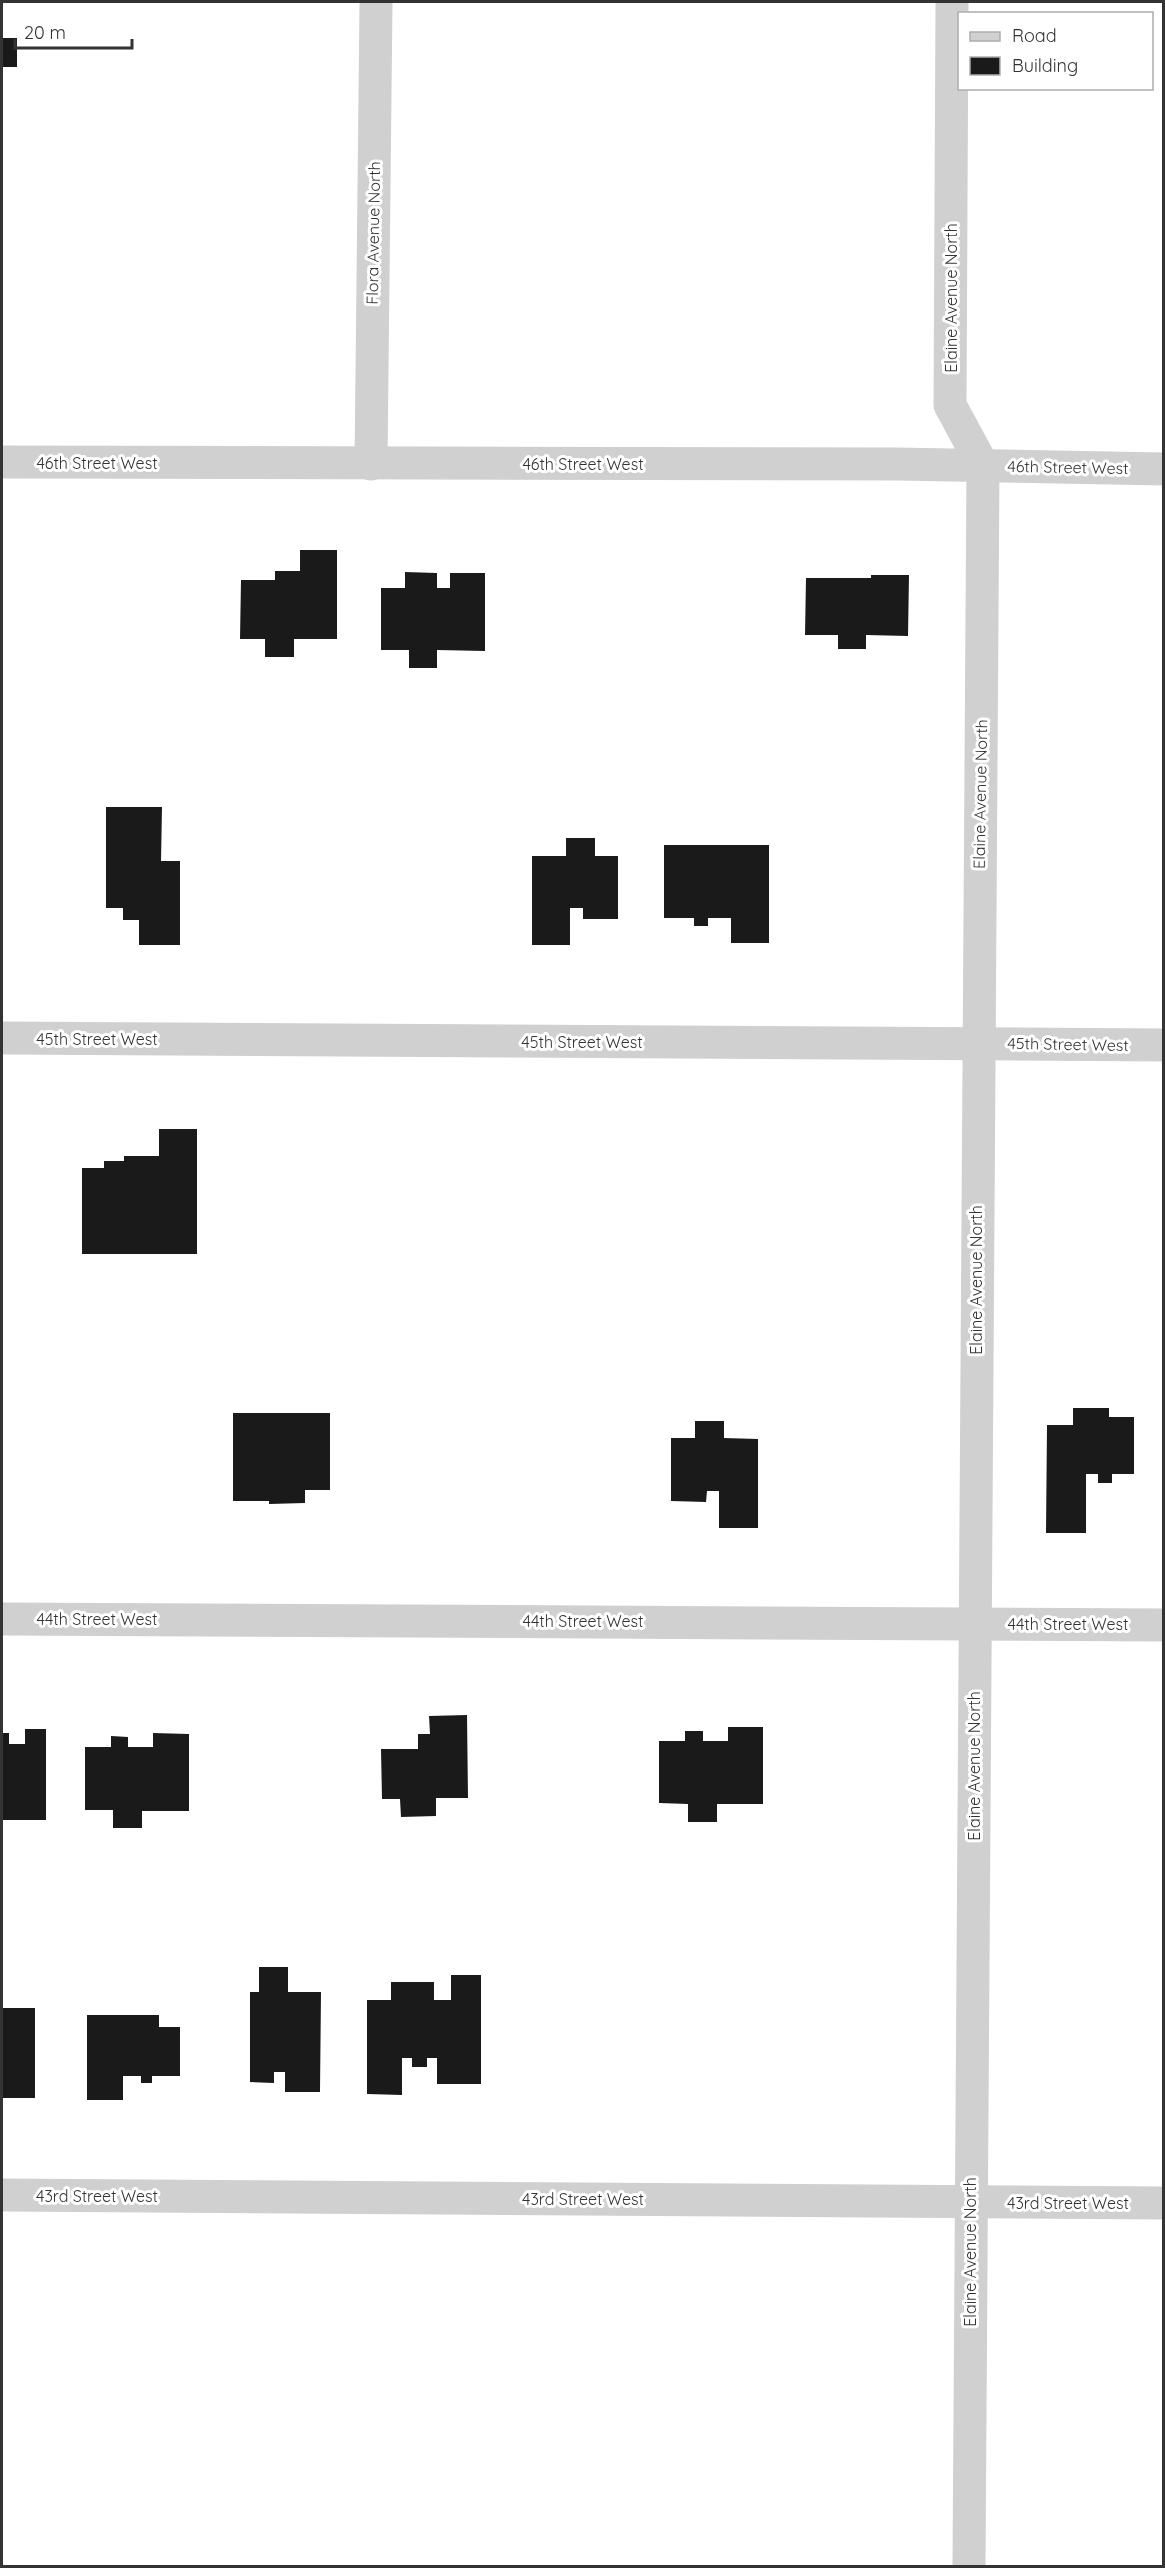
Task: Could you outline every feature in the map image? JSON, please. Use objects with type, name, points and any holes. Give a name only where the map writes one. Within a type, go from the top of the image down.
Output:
[{"type":"street","name":"Flora Avenue North","points":[[371,464],[376,2]]},
{"type":"street","name":"Elaine Avenue North","points":[[952,2],[950,405],[983,466],[969,2566]]},
{"type":"street","name":"46th Street West","points":[[2,462],[983,466],[1164,469]]},
{"type":"street","name":"45th Street West","points":[[2,1038],[1164,1045]]},
{"type":"street","name":"44th Street West","points":[[2,1619],[1164,1625]]},
{"type":"street","name":"43rd Street West","points":[[2,2195],[1164,2203]]},
{"type":"building","points":[[2,38],[17,38],[17,67],[2,67]]},
{"type":"building","points":[[300,550],[337,550],[337,639],[294,639],[294,657],[265,657],[265,639],[240,639],[241,580],[275,580],[275,571],[300,571]]},
{"type":"building","points":[[405,572],[437,573],[437,588],[450,588],[450,573],[485,573],[485,651],[437,650],[437,668],[409,668],[409,650],[381,650],[381,588],[405,588]]},
{"type":"building","points":[[871,575],[909,575],[908,636],[866,635],[866,649],[838,649],[838,635],[805,635],[806,578],[871,578]]},
{"type":"building","points":[[106,807],[162,807],[161,861],[180,861],[180,945],[139,945],[139,920],[123,920],[123,908],[106,908]]},
{"type":"building","points":[[566,838],[595,838],[595,856],[618,856],[618,919],[583,919],[583,908],[570,908],[570,945],[532,945],[532,856],[566,856]]},
{"type":"building","points":[[664,845],[769,845],[769,943],[731,943],[731,918],[708,918],[708,926],[694,926],[694,918],[664,918]]},
{"type":"building","points":[[159,1129],[197,1129],[197,1254],[82,1254],[82,1168],[104,1168],[104,1161],[124,1161],[124,1156],[159,1156]]},
{"type":"building","points":[[1073,1408],[1109,1408],[1109,1417],[1134,1417],[1134,1474],[1112,1474],[1112,1483],[1098,1483],[1098,1474],[1086,1474],[1086,1533],[1046,1533],[1047,1425],[1073,1425]]},
{"type":"building","points":[[233,1413],[330,1413],[330,1490],[305,1490],[305,1503],[269,1504],[269,1501],[233,1501]]},
{"type":"building","points":[[695,1421],[724,1421],[724,1438],[758,1439],[758,1528],[719,1528],[719,1491],[707,1491],[706,1502],[671,1501],[671,1438],[695,1438]]},
{"type":"building","points":[[467,1715],[468,1798],[436,1798],[436,1816],[401,1817],[400,1799],[382,1799],[381,1749],[418,1749],[418,1734],[430,1734],[429,1716]]},
{"type":"building","points":[[728,1727],[763,1727],[763,1804],[717,1804],[717,1822],[688,1822],[688,1804],[659,1803],[659,1741],[685,1741],[685,1731],[703,1731],[703,1741],[728,1741]]},
{"type":"building","points":[[25,1729],[46,1729],[46,1820],[2,1820],[2,1733],[9,1733],[9,1744],[25,1744]]},
{"type":"building","points":[[153,1733],[189,1734],[189,1811],[142,1811],[142,1828],[113,1828],[113,1810],[85,1810],[85,1747],[111,1747],[111,1736],[128,1737],[128,1747],[153,1747]]},
{"type":"building","points":[[259,1967],[288,1967],[288,1992],[321,1992],[320,2092],[285,2092],[285,2072],[274,2072],[274,2083],[250,2082],[250,1992],[259,1992]]},
{"type":"building","points":[[451,1975],[481,1975],[481,2084],[437,2084],[437,2058],[427,2058],[427,2067],[412,2067],[412,2058],[402,2058],[402,2095],[367,2094],[367,2000],[391,2000],[391,1982],[434,1982],[434,2000],[451,2000]]},
{"type":"building","points":[[2,2008],[35,2008],[35,2098],[2,2098]]},
{"type":"building","points":[[87,2015],[159,2015],[159,2027],[180,2027],[180,2076],[152,2076],[152,2083],[141,2083],[141,2076],[123,2076],[123,2100],[87,2100]]}]
